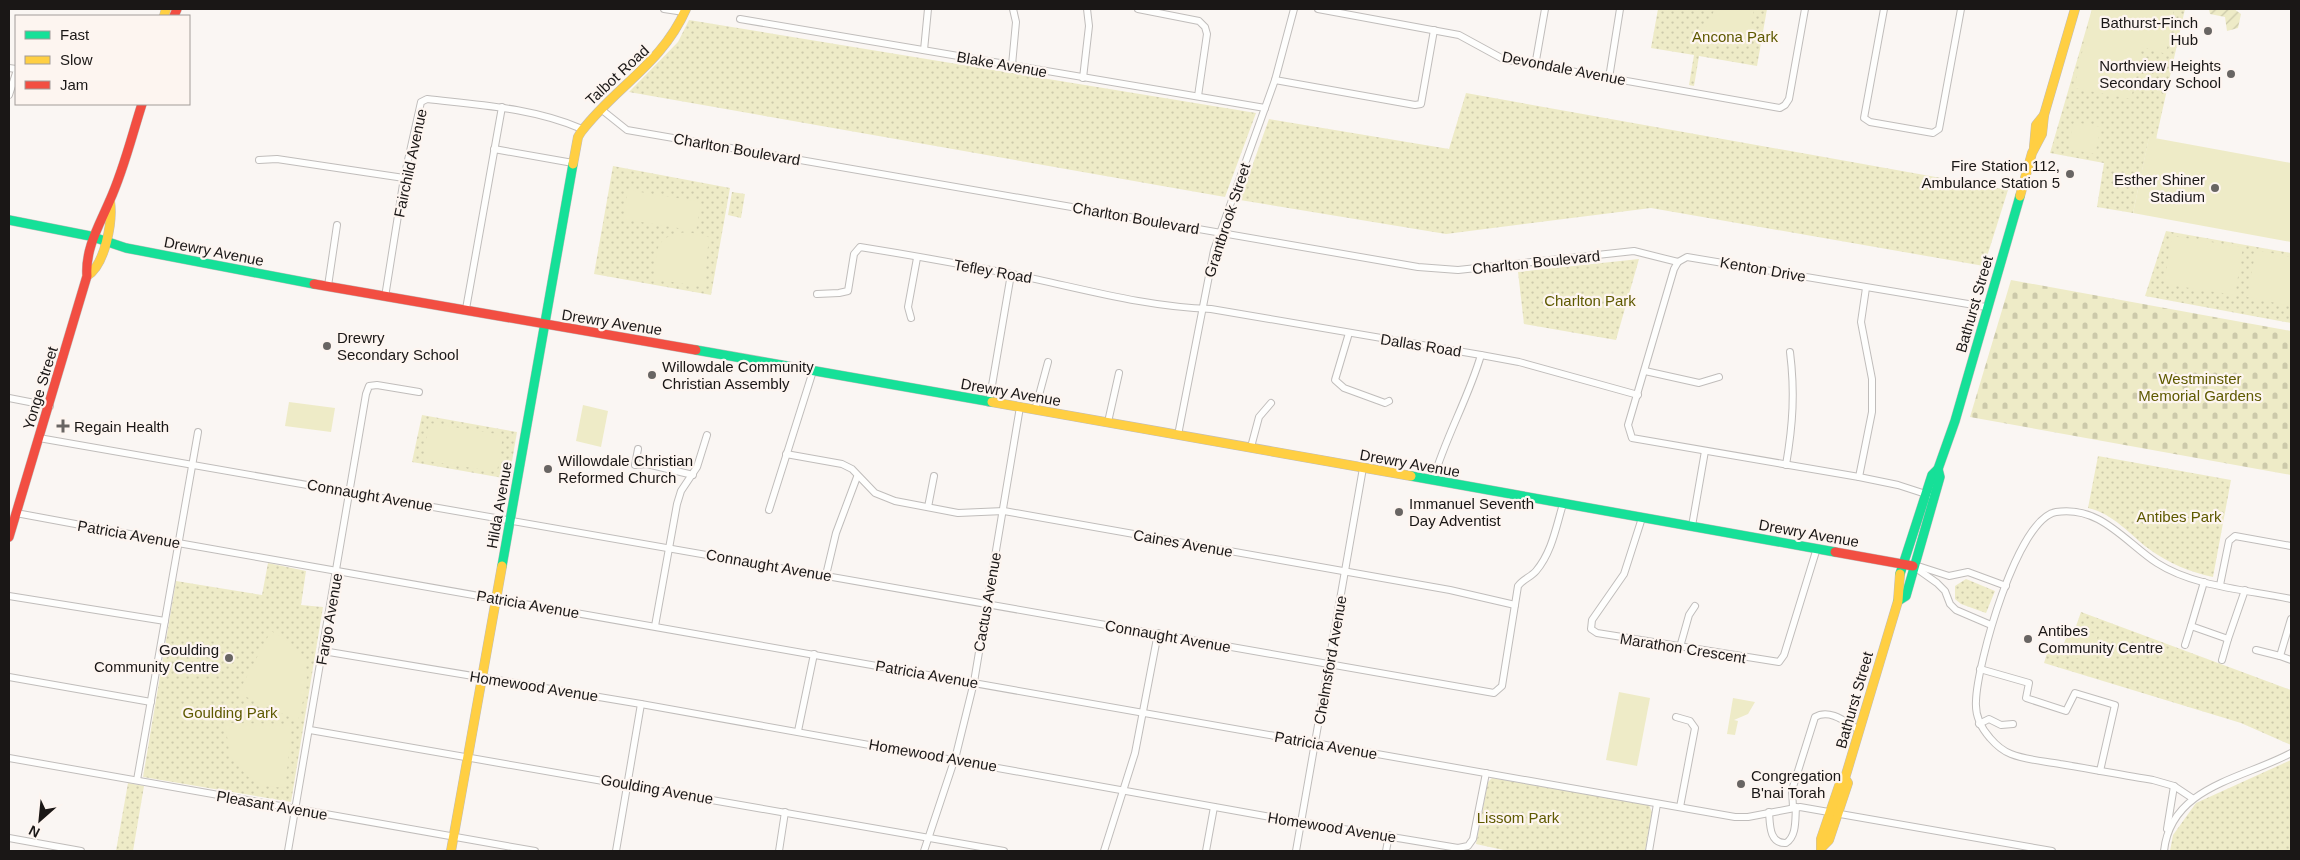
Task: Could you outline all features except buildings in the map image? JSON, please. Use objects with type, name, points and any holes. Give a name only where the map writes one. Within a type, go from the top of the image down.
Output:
[{"type":"street","points":[[664,9],[685,11]]},
{"type":"street","points":[[924,50],[928,9]]},
{"type":"street","points":[[1012,65],[1016,22],[1013,9]]},
{"type":"street","points":[[1083,78],[1089,26],[1086,9]]},
{"type":"street","points":[[1138,9],[1199,21],[1205,27],[1206,34],[1198,96]]},
{"type":"street","name":"Grantbrook Street","points":[[1178,435],[1207,277],[1275,80],[1294,9]]},
{"type":"street","name":"Devondale Avenue","points":[[1318,9],[1459,35],[1503,59],[1535,66],[1780,108],[1786,105],[1789,99],[1804,9]]},
{"type":"street","points":[[1535,66],[1545,9]]},
{"type":"street","points":[[1608,78],[1620,9]]},
{"type":"street","points":[[1884,9],[1864,118],[1870,122],[1933,133],[1939,129],[1961,9]]},
{"type":"street","name":"Bathurst Street","points":[[1821,849],[1829,840],[1834,813],[1848,783],[1846,778],[1859,730],[1898,601],[1896,591],[1903,564],[1925,494],[1932,475],[1938,469],[1956,415],[2034,147],[2044,128],[2044,115],[2076,9]]},
{"type":"street","name":"Talbot Road","points":[[573,162],[578,137],[582,129],[665,49],[679,28],[685,11]]},
{"type":"street","name":"Blake Avenue","points":[[740,19],[1264,108]]},
{"type":"street","points":[[1275,80],[1415,105],[1421,104],[1434,30]]},
{"type":"street","points":[[9,95],[15,74]]},
{"type":"street","name":"Fairchild Avenue","points":[[385,297],[404,178],[421,102],[428,99],[502,107],[561,120],[582,129]]},
{"type":"street","name":"Yonge Street","points":[[9,536],[50,406],[87,276],[86,263],[102,212],[110,201],[142,105]]},
{"type":"street","points":[[466,310],[502,107]]},
{"type":"street","name":"Charlton Boulevard","points":[[602,110],[626,130],[1418,267],[1450,270],[1634,251],[1678,262]]},
{"type":"street","points":[[494,148],[573,162]]},
{"type":"street","points":[[259,160],[277,159],[404,178]]},
{"type":"street","name":"Hilda Avenue","points":[[451,851],[573,162]]},
{"type":"street","name":"Yonge Street","points":[[87,276],[95,271],[106,241],[113,213],[110,201]]},
{"type":"street","name":"Drewry Avenue","points":[[9,220],[95,238],[126,248],[385,297],[1251,447],[1913,566]]},
{"type":"street","points":[[328,286],[337,224]]},
{"type":"street","name":"Tefley Road","points":[[817,294],[840,293],[848,290],[854,254],[860,248],[1011,274],[1118,297],[1202,309]]},
{"type":"street","name":"Kenton Drive","points":[[1678,262],[1691,256],[1866,288],[1986,307]]},
{"type":"street","points":[[911,318],[908,307],[917,258]]},
{"type":"street","points":[[1678,262],[1628,425],[1632,438],[1859,477],[1935,497]]},
{"type":"street","points":[[989,403],[1011,274]]},
{"type":"street","points":[[1859,477],[1872,412],[1872,379],[1861,322],[1866,288]]},
{"type":"street","name":"Dallas Road","points":[[1202,309],[1519,362],[1638,395]]},
{"type":"street","points":[[1349,333],[1334,380],[1344,388],[1385,403],[1389,401]]},
{"type":"street","points":[[1786,465],[1794,405],[1790,352]]},
{"type":"street","points":[[1434,480],[1449,434],[1471,388],[1481,355]]},
{"type":"street","points":[[1035,410],[1048,362]]},
{"type":"street","points":[[769,510],[813,371]]},
{"type":"street","points":[[1645,371],[1700,383],[1719,377]]},
{"type":"street","points":[[1108,422],[1120,373]]},
{"type":"street","name":"Fargo Avenue","points":[[288,851],[337,571],[349,491],[369,386],[377,385],[418,392]]},
{"type":"street","points":[[9,398],[50,406]]},
{"type":"street","points":[[1251,447],[1259,417],[1271,403]]},
{"type":"street","name":"Cactus Avenue","points":[[924,851],[954,759],[974,682],[1020,408]]},
{"type":"street","points":[[137,780],[198,432]]},
{"type":"street","points":[[655,626],[678,499],[693,475],[706,435]]},
{"type":"street","name":"Connaught Avenue","points":[[39,438],[669,547],[986,605],[1494,692],[1502,686],[1515,605]]},
{"type":"street","points":[[638,450],[635,465],[647,464],[693,475]]},
{"type":"street","points":[[1692,526],[1705,451]]},
{"type":"street","name":"Caines Avenue","points":[[786,454],[842,464],[852,469],[866,487],[884,498],[963,513],[982,510],[1004,511],[1450,590],[1515,605]]},
{"type":"street","name":"Chelmsford Avenue","points":[[1296,851],[1363,468]]},
{"type":"street","name":"Bathurst Street","points":[[1898,601],[1906,597],[1913,566],[1940,477],[1938,469]]},
{"type":"street","points":[[928,507],[934,476]]},
{"type":"street","points":[[826,575],[836,533],[857,477]]},
{"type":"street","points":[[1515,605],[1518,586],[1522,580],[1535,572],[1550,549],[1563,504]]},
{"type":"street","points":[[2192,798],[2174,786],[2010,753],[1990,738],[1980,724],[1976,702],[1980,669],[1991,625],[2031,530],[2046,516],[2062,512],[2079,513],[2105,521],[2160,565],[2204,582],[2291,599]]},
{"type":"street","name":"Patricia Avenue","points":[[16,513],[1657,804],[1736,817],[1794,807],[2016,848],[2052,851]]},
{"type":"street","name":"Marathon Crescent","points":[[1642,518],[1624,574],[1592,620],[1590,626],[1594,631],[1601,634],[1680,648],[1779,662],[1784,655],[1816,548]]},
{"type":"street","points":[[2220,585],[2229,541],[2235,536],[2291,546]]},
{"type":"street","points":[[1913,566],[1949,576],[1968,572],[2006,586]]},
{"type":"street","points":[[1913,566],[1945,591],[1950,604],[1956,610],[1991,625]]},
{"type":"street","points":[[2185,645],[2204,582]]},
{"type":"street","points":[[2222,660],[2245,590]]},
{"type":"street","points":[[9,596],[164,621]]},
{"type":"street","points":[[1680,648],[1689,615],[1695,606]]},
{"type":"street","points":[[2280,656],[2291,619]]},
{"type":"street","points":[[2191,626],[2228,639]]},
{"type":"street","points":[[1104,851],[1124,790],[1144,713],[1158,634]]},
{"type":"street","points":[[2256,650],[2291,660]]},
{"type":"street","name":"Homewood Avenue","points":[[323,651],[798,731],[1214,807],[1458,848],[1468,846],[1472,839],[1486,773]]},
{"type":"street","points":[[798,731],[814,654]]},
{"type":"street","points":[[1980,669],[2029,684],[2026,698],[2066,711],[2075,693],[2115,705],[2100,771]]},
{"type":"street","points":[[9,677],[151,702]]},
{"type":"street","points":[[616,851],[641,704]]},
{"type":"street","points":[[1769,812],[1772,836],[1778,842],[1786,843],[1794,830],[1792,790],[1815,717],[1820,714],[1840,717],[1859,730]]},
{"type":"street","points":[[1676,718],[1690,720],[1695,728],[1680,807]]},
{"type":"street","points":[[1980,724],[1989,719],[2001,725],[2013,724]]},
{"type":"street","name":"Goulding Avenue","points":[[310,730],[468,756],[1004,851]]},
{"type":"street","points":[[2166,836],[2179,812],[2192,798],[2291,753]]},
{"type":"street","name":"Pleasant Avenue","points":[[9,758],[535,851]]},
{"type":"street","points":[[2164,851],[2174,786]]},
{"type":"street","points":[[1648,851],[1657,804]]},
{"type":"street","points":[[1206,851],[1214,807]]},
{"type":"street","points":[[779,851],[785,812]]},
{"type":"street","points":[[1386,851],[1388,835]]},
{"type":"street","points":[[9,838],[81,851]]},
{"type":"green space","name":"Ancona Park","points":[[1658,9],[1767,9],[1757,66],[1699,56],[1694,86],[1689,85],[1694,55],[1651,48]]},
{"type":"green space","points":[[1715,9],[1754,9],[1748,40],[1703,33]]},
{"type":"green space","points":[[2092,9],[2185,9],[2156,139],[2149,138],[2133,213],[2097,207],[2104,163],[2050,153]]},
{"type":"green space","points":[[2092,9],[2174,9],[2166,54],[2142,47],[2131,99],[2074,88]]},
{"type":"green space","points":[[2209,9],[2234,9],[2241,14],[2238,28],[2227,31],[2225,17],[2210,14]]},
{"type":"green space","points":[[689,20],[1256,113],[1225,197],[629,92],[678,42]]},
{"type":"green space","points":[[1466,93],[2008,190],[1984,266],[1651,208],[1446,234],[1240,200],[1269,119],[1449,149]]},
{"type":"green space","points":[[2074,122],[2101,127],[2095,154],[2071,149],[2068,145]]},
{"type":"green space","name":"Esther Shiner Stadium","points":[[2149,137],[2291,163],[2291,242],[2133,213]]},
{"type":"green space","points":[[613,166],[730,188],[711,295],[594,274]]},
{"type":"green space","points":[[628,190],[701,202],[696,231],[623,219]]},
{"type":"green space","points":[[732,192],[745,194],[741,218],[728,215]]},
{"type":"green space","points":[[2166,231],[2291,253],[2291,323],[2145,296]]},
{"type":"green space","points":[[688,232],[709,237],[704,286],[655,279],[659,246],[669,237]]},
{"type":"green space","points":[[2172,236],[2243,247],[2235,295],[2164,284]]},
{"type":"green space","points":[[2256,250],[2291,257],[2291,306],[2247,297]]},
{"type":"green space","name":"Charlton Park","points":[[1639,259],[1616,340],[1524,324],[1518,272]]},
{"type":"green space","name":"Westminster Memorial Gardens","points":[[2011,280],[2291,331],[2291,475],[1970,417]]},
{"type":"green space","points":[[289,402],[335,408],[331,432],[285,426]]},
{"type":"green space","points":[[583,405],[608,411],[601,447],[576,441]]},
{"type":"green space","points":[[422,415],[517,432],[509,479],[412,462]]},
{"type":"green space","points":[[429,423],[503,435],[497,472],[423,460]]},
{"type":"green space","name":"Antibes Park","points":[[2098,456],[2231,480],[2213,577],[2188,570],[2164,559],[2121,525],[2106,515],[2088,508]]},
{"type":"green space","name":"Goulding Park","points":[[268,563],[306,571],[301,605],[323,607],[291,802],[143,777],[176,581],[262,595]]},
{"type":"green space","points":[[1966,579],[1995,591],[1986,613],[1961,604],[1955,599],[1955,586]]},
{"type":"green space","points":[[2081,612],[2291,690],[2291,745],[2241,723],[2044,663],[2048,650],[2060,654],[2070,627],[2075,629]]},
{"type":"green space","points":[[271,631],[297,649],[306,668],[307,679],[298,721],[238,693]]},
{"type":"green space","points":[[2085,631],[2098,635],[2089,662],[2066,655],[2065,652],[2072,633],[2082,638]]},
{"type":"green space","points":[[1619,692],[1650,698],[1637,766],[1606,760]]},
{"type":"green space","points":[[1733,698],[1755,702],[1748,714],[1734,720],[1738,721],[1735,735],[1727,734]]},
{"type":"green space","points":[[225,723],[292,724],[285,788],[264,786],[247,776],[230,756]]},
{"type":"green space","points":[[2291,760],[2291,851],[2170,851],[2173,835],[2196,803]]},
{"type":"green space","name":"Lissom Park","points":[[1492,778],[1649,805],[1652,812],[1645,851],[1508,851],[1476,844],[1488,782]]},
{"type":"green space","points":[[128,783],[144,786],[133,851],[116,851]]},
{"type":"traffic: fast","points":[[502,566],[573,164]]},
{"type":"traffic: fast","points":[[1900,574],[1932,475],[1938,469],[1955,421],[2020,196]]},
{"type":"traffic: fast","points":[[9,220],[90,236],[126,248],[314,284]]},
{"type":"traffic: fast","points":[[696,350],[992,402]]},
{"type":"traffic: fast","points":[[1898,601],[1906,596],[1940,477],[1938,469]]},
{"type":"traffic: fast","points":[[1411,476],[1835,552]]},
{"type":"traffic: slow","points":[[164,15],[166,9]]},
{"type":"traffic: slow","points":[[573,164],[578,137],[581,132],[594,116],[664,45],[686,9]]},
{"type":"traffic: slow","points":[[2020,196],[2032,153],[2042,134],[2044,115],[2075,9]]},
{"type":"traffic: slow","points":[[2034,147],[2036,125],[2044,115]]},
{"type":"traffic: slow","points":[[87,276],[99,263],[103,253],[109,231],[110,201]]},
{"type":"traffic: slow","points":[[992,402],[1411,476]]},
{"type":"traffic: slow","points":[[451,851],[502,566]]},
{"type":"traffic: slow","points":[[1822,847],[1829,840],[1848,783],[1845,778],[1898,601],[1900,574]]},
{"type":"traffic: slow","points":[[1821,851],[1821,839],[1841,780],[1845,778]]},
{"type":"traffic: jam","points":[[174,15],[177,9]]},
{"type":"traffic: jam","points":[[9,537],[87,276],[88,256],[91,246],[120,176],[142,105]]},
{"type":"traffic: jam","points":[[314,284],[696,350]]},
{"type":"traffic: jam","points":[[1835,552],[1913,566]]},
{"type":"place","name":"Bathurst-Finch Hub","points":[[2208,31]]},
{"type":"place","name":"Northview Heights Secondary School","points":[[2231,74]]},
{"type":"place","name":"Fire Station 112, Ambulance Station 5","points":[[2070,174]]},
{"type":"place","name":"Esther Shiner Stadium","points":[[2215,188]]},
{"type":"place","name":"Drewry Secondary School","points":[[327,346]]},
{"type":"place","name":"Willowdale Community Christian Assembly","points":[[652,375]]},
{"type":"place","name":"Regain Health","points":[[63,426]]},
{"type":"place","name":"Willowdale Christian Reformed Church","points":[[548,469]]},
{"type":"place","name":"Immanuel Seventh Day Adventist","points":[[1399,512]]},
{"type":"place","name":"Antibes Community Centre","points":[[2028,639]]},
{"type":"place","name":"Goulding Community Centre","points":[[229,658]]},
{"type":"place","name":"Congregation B'nai Torah","points":[[1741,784]]}]
